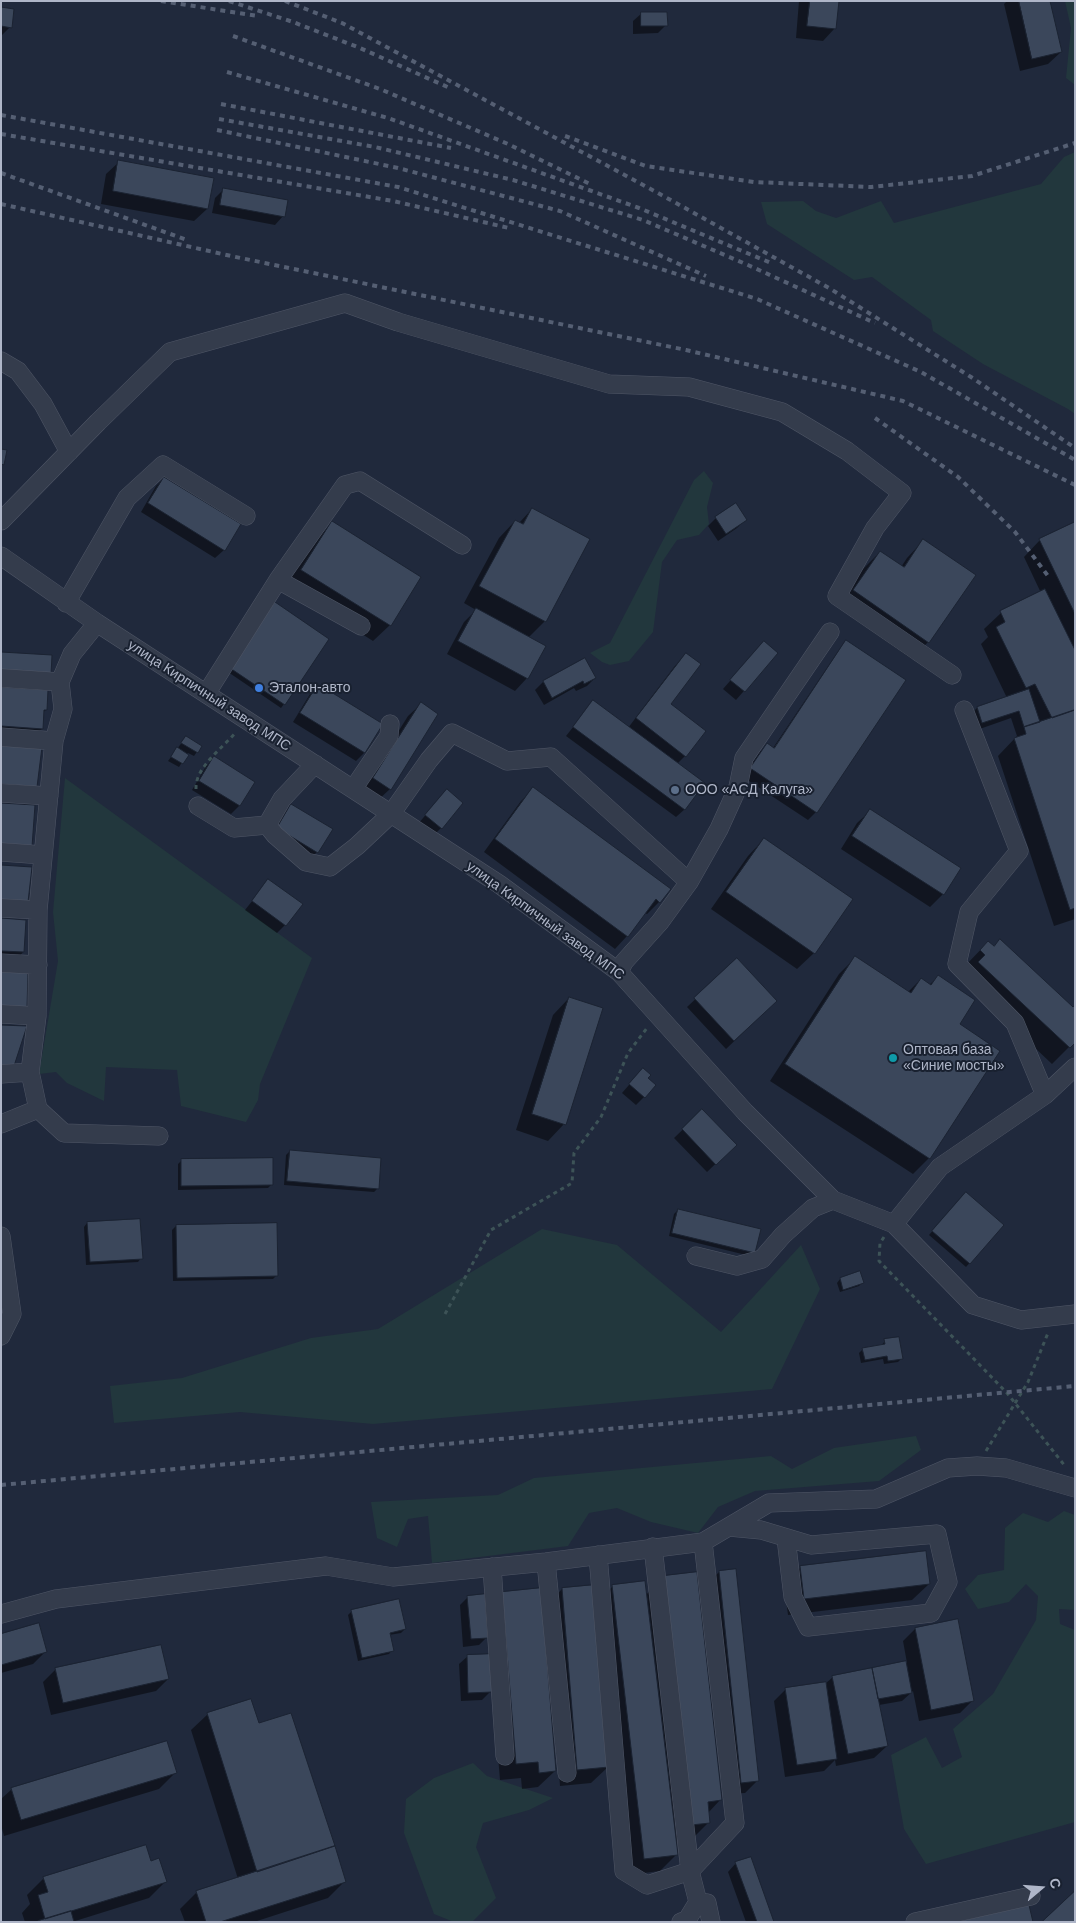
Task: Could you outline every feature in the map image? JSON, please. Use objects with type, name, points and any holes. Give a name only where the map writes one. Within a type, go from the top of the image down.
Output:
[{"type":"street","points":[[1,521],[170,352],[345,303],[398,322],[609,384],[689,387],[782,412],[847,451],[902,493],[875,528],[837,596],[952,675]]},
{"type":"street","points":[[1,361],[18,370],[43,404],[69,452]]},
{"type":"street","points":[[66,603],[127,498],[163,465],[246,516]]},
{"type":"street","points":[[206,694],[278,580],[345,485],[360,481],[462,545]]},
{"type":"street","name":"улица Кирпичный завод МПС","points":[[1,556],[96,623],[499,884],[619,972],[745,1112],[833,1200],[894,1224],[973,1305],[1020,1320],[1075,1314]]},
{"type":"street","points":[[278,580],[361,626]]},
{"type":"street","points":[[96,623],[72,654],[60,682],[63,709],[54,741],[43,854],[38,910],[37,1016],[30,1072],[38,1109],[64,1133],[159,1136]]},
{"type":"street","points":[[619,972],[624,962],[660,922],[689,882],[719,829],[738,787],[744,758],[830,632]]},
{"type":"street","points":[[1,678],[60,682]]},
{"type":"street","points":[[964,710],[1019,851],[968,912],[957,964],[1015,1022],[1045,1095]]},
{"type":"street","points":[[353,789],[389,736],[390,724]]},
{"type":"street","points":[[267,825],[275,835],[306,862],[330,866],[357,846],[391,814],[429,760],[452,733],[507,761],[551,757],[689,882]]},
{"type":"street","points":[[1,737],[54,741]]},
{"type":"street","points":[[267,825],[282,799],[316,764]]},
{"type":"street","points":[[1,793],[49,796]]},
{"type":"street","points":[[198,806],[234,828],[267,825]]},
{"type":"street","points":[[1,852],[43,854]]},
{"type":"street","points":[[1,908],[38,910]]},
{"type":"street","points":[[1,963],[38,965]]},
{"type":"street","points":[[1,1014],[37,1016]]},
{"type":"street","points":[[894,1224],[940,1167],[1045,1095],[1075,1068]]},
{"type":"street","points":[[1,1074],[30,1072]]},
{"type":"street","points":[[1,1124],[38,1109]]},
{"type":"street","points":[[696,1256],[736,1266],[762,1259],[783,1235],[813,1208],[833,1200]]},
{"type":"street","points":[[1,1236],[12,1314],[1,1336]]},
{"type":"street","points":[[1,1614],[56,1599],[326,1566],[393,1577],[546,1562],[703,1542],[768,1503],[876,1499],[948,1468],[977,1466],[1006,1468],[1075,1488]]},
{"type":"street","points":[[729,1526],[761,1530],[811,1545],[937,1534],[948,1582],[931,1613],[808,1627],[793,1598],[786,1538]]},
{"type":"street","points":[[598,1555],[624,1871],[647,1885],[690,1871],[735,1823],[703,1542]]},
{"type":"street","points":[[653,1547],[690,1871],[698,1902],[687,1920],[681,1922]]},
{"type":"street","points":[[546,1562],[567,1773]]},
{"type":"street","points":[[492,1567],[505,1756]]},
{"type":"street","points":[[915,1922],[1031,1896]]},
{"type":"street","points":[[698,1902],[707,1903],[711,1922]]},
{"type":"path","points":[[198,806],[196,783],[214,753],[229,741],[245,720]]},
{"type":"path","points":[[445,1314],[491,1230],[572,1183],[574,1153],[601,1117],[628,1052],[658,1014]]},
{"type":"path","points":[[894,1224],[880,1243],[879,1261],[1015,1403],[1069,1471]]},
{"type":"path","points":[[977,1466],[1028,1382],[1055,1316]]},
{"type":"green space","points":[[1065,1],[1075,1],[1075,85],[1066,78],[1071,28]]},
{"type":"green space","points":[[1075,152],[1075,414],[983,364],[933,331],[931,320],[872,277],[854,280],[767,224],[761,202],[803,201],[816,211],[836,218],[881,201],[894,223],[1041,184],[1064,157]]},
{"type":"green space","points":[[704,471],[713,483],[707,507],[709,524],[699,535],[677,540],[662,562],[653,632],[629,661],[610,665],[602,662],[590,653],[610,643],[694,480]]},
{"type":"green space","points":[[65,778],[312,958],[260,1084],[258,1100],[246,1122],[181,1106],[177,1070],[106,1067],[104,1101],[67,1083],[56,1072],[39,1074],[58,961],[53,912]]},
{"type":"green space","points":[[542,1229],[617,1245],[721,1332],[801,1245],[820,1289],[772,1389],[373,1424],[240,1412],[114,1423],[110,1386],[182,1378],[311,1338],[378,1329]]},
{"type":"green space","points":[[916,1436],[921,1450],[879,1481],[755,1491],[718,1507],[698,1533],[651,1522],[617,1508],[589,1513],[568,1546],[432,1563],[428,1516],[408,1519],[397,1547],[377,1538],[371,1502],[498,1495],[534,1478],[771,1456],[792,1469],[834,1448]]},
{"type":"green space","points":[[1064,1511],[1075,1515],[1075,1610],[1059,1609],[1060,1624],[1075,1630],[1075,1822],[926,1864],[904,1829],[891,1755],[926,1737],[942,1768],[962,1757],[953,1729],[993,1694],[1036,1620],[1038,1596],[1026,1584],[1009,1602],[978,1609],[965,1589],[978,1575],[1004,1570],[1005,1528],[1023,1513],[1048,1522]]},
{"type":"green space","points":[[473,1763],[487,1776],[553,1798],[529,1810],[483,1823],[476,1847],[496,1898],[472,1922],[454,1922],[434,1914],[404,1833],[406,1799],[434,1778]]},
{"type":"building","points":[[810,1],[839,1],[836,29],[807,26]]},
{"type":"building","points":[[1019,1],[1050,1],[1062,52],[1032,59]]},
{"type":"building","points":[[1,7],[14,9],[12,28],[1,26]]},
{"type":"building","points":[[641,12],[667,12],[668,26],[641,26]]},
{"type":"building","points":[[118,160],[214,178],[208,209],[113,191]]},
{"type":"building","points":[[223,188],[288,200],[285,217],[220,205]]},
{"type":"building","points":[[1,449],[7,450],[4,465],[1,464]]},
{"type":"building","points":[[164,477],[241,524],[225,551],[148,503]]},
{"type":"building","points":[[736,503],[747,520],[726,534],[715,517]]},
{"type":"building","points":[[532,508],[590,539],[546,622],[479,586],[515,520],[523,524]]},
{"type":"building","points":[[332,521],[421,577],[391,626],[301,570]]},
{"type":"building","points":[[1075,522],[1075,614],[1039,539]]},
{"type":"building","points":[[923,539],[976,575],[929,643],[853,590],[880,551],[904,567]]},
{"type":"building","points":[[1045,589],[1075,650],[1075,710],[1052,718],[1035,684],[1026,688],[996,627],[1005,622],[1000,611]]},
{"type":"building","points":[[275,602],[329,639],[285,705],[230,668]]},
{"type":"building","points":[[476,608],[546,646],[528,679],[458,641]]},
{"type":"building","points":[[846,640],[906,680],[817,813],[750,768],[767,743],[774,748]]},
{"type":"building","points":[[764,641],[778,653],[745,692],[730,680]]},
{"type":"building","points":[[1,652],[52,655],[51,675],[1,671]]},
{"type":"building","points":[[686,653],[701,664],[671,704],[706,731],[686,757],[636,718]]},
{"type":"building","points":[[585,658],[596,678],[584,684],[583,681],[552,698],[543,681]]},
{"type":"building","points":[[318,684],[383,724],[365,753],[300,713]]},
{"type":"building","points":[[1,687],[48,690],[47,710],[44,710],[43,729],[1,726]]},
{"type":"building","points":[[1029,689],[1040,722],[1024,727],[1019,711],[982,723],[977,707]]},
{"type":"building","points":[[593,700],[705,783],[685,810],[573,727]]},
{"type":"building","points":[[421,702],[438,714],[391,790],[373,778]]},
{"type":"building","points":[[1075,710],[1075,908],[1070,910],[1014,738],[1026,734],[1024,727]]},
{"type":"building","points":[[186,736],[202,746],[198,753],[181,743]]},
{"type":"building","points":[[1,744],[42,747],[37,787],[1,784]]},
{"type":"building","points":[[177,747],[189,755],[183,764],[171,757]]},
{"type":"building","points":[[214,756],[255,782],[240,806],[199,781]]},
{"type":"building","points":[[533,787],[671,889],[660,903],[656,899],[628,937],[495,839]]},
{"type":"building","points":[[447,789],[463,803],[442,829],[425,815]]},
{"type":"building","points":[[1,803],[35,805],[32,847],[1,845]]},
{"type":"building","points":[[291,804],[333,829],[318,853],[277,828]]},
{"type":"building","points":[[870,809],[961,868],[944,895],[852,836]]},
{"type":"building","points":[[764,838],[853,899],[815,954],[726,892]]},
{"type":"building","points":[[1,865],[32,867],[28,902],[1,900]]},
{"type":"building","points":[[268,879],[303,904],[286,926],[252,901]]},
{"type":"building","points":[[1,918],[26,920],[24,952],[1,951]]},
{"type":"building","points":[[1000,939],[1073,1007],[1075,1005],[1075,1043],[1070,1048],[978,962],[985,955],[980,950],[988,941],[994,946]]},
{"type":"building","name":"Оптовая база «Синие мосты»","points":[[855,956],[911,993],[921,978],[931,985],[938,975],[975,1000],[960,1024],[1000,1051],[930,1159],[785,1064]]},
{"type":"building","points":[[737,958],[777,1001],[734,1041],[694,998]]},
{"type":"building","points":[[1,971],[28,972],[27,1008],[1,1007]]},
{"type":"building","points":[[569,997],[603,1008],[566,1125],[532,1114]]},
{"type":"building","points":[[1,1025],[27,1026],[14,1066],[1,1066]]},
{"type":"building","points":[[643,1068],[651,1075],[648,1078],[656,1085],[645,1098],[629,1084]]},
{"type":"building","points":[[702,1109],[737,1145],[716,1165],[682,1129]]},
{"type":"building","points":[[290,1150],[381,1158],[379,1189],[287,1181]]},
{"type":"building","points":[[273,1158],[273,1185],[181,1186],[181,1159]]},
{"type":"building","points":[[966,1192],[1004,1225],[970,1264],[932,1231]]},
{"type":"building","points":[[678,1209],[761,1229],[755,1253],[672,1233]]},
{"type":"building","points":[[140,1219],[143,1259],[90,1262],[87,1222]]},
{"type":"building","points":[[277,1223],[278,1276],[177,1278],[176,1225]]},
{"type":"building","points":[[860,1271],[864,1283],[843,1290],[840,1278]]},
{"type":"building","points":[[899,1337],[903,1359],[888,1361],[887,1356],[865,1360],[862,1348],[885,1344],[884,1339]]},
{"type":"building","points":[[926,1551],[930,1584],[804,1599],[800,1566]]},
{"type":"building","points":[[736,1569],[759,1781],[741,1783],[719,1571]]},
{"type":"building","points":[[697,1572],[722,1800],[708,1802],[710,1823],[691,1825],[663,1576]]},
{"type":"building","points":[[645,1581],[678,1855],[644,1859],[612,1585]]},
{"type":"building","points":[[594,1585],[609,1767],[577,1770],[562,1588]]},
{"type":"building","points":[[541,1588],[556,1771],[539,1773],[538,1762],[516,1764],[502,1592]]},
{"type":"building","points":[[485,1594],[488,1638],[471,1639],[467,1596]]},
{"type":"building","points":[[399,1599],[406,1629],[390,1633],[394,1651],[362,1658],[351,1610]]},
{"type":"building","points":[[958,1619],[974,1701],[931,1710],[915,1628]]},
{"type":"building","points":[[39,1623],[47,1652],[1,1665],[1,1634]]},
{"type":"building","points":[[161,1645],[169,1679],[63,1703],[55,1668]]},
{"type":"building","points":[[490,1654],[492,1692],[468,1693],[467,1655]]},
{"type":"building","points":[[906,1661],[912,1693],[878,1699],[872,1668]]},
{"type":"building","points":[[872,1668],[888,1746],[848,1754],[832,1676]]},
{"type":"building","points":[[826,1682],[837,1759],[797,1765],[785,1688]]},
{"type":"building","points":[[251,1699],[259,1723],[291,1713],[335,1846],[257,1872],[207,1713]]},
{"type":"building","points":[[167,1741],[177,1773],[21,1820],[11,1788]]},
{"type":"building","points":[[146,1845],[151,1861],[159,1858],[167,1882],[45,1919],[38,1895],[48,1892],[43,1877]]},
{"type":"building","points":[[335,1846],[346,1882],[220,1922],[206,1922],[196,1891]]},
{"type":"building","points":[[751,1857],[774,1922],[757,1922],[735,1862]]},
{"type":"building","points":[[1075,1891],[1075,1922],[1042,1922]]},
{"type":"building","points":[[1029,1905],[1033,1922],[955,1922]]},
{"type":"building","points":[[71,1911],[74,1922],[38,1922],[38,1921]]},
{"type":"railway","points":[[161,1],[258,16]]},
{"type":"railway","points":[[229,1],[293,22],[360,48],[452,89]]},
{"type":"railway","points":[[285,1],[342,23],[658,193],[829,288],[971,377],[1075,448]]},
{"type":"railway","points":[[233,36],[380,89],[508,144],[590,184]]},
{"type":"railway","points":[[227,72],[388,118],[639,208],[771,263]]},
{"type":"railway","points":[[221,104],[451,148]]},
{"type":"railway","points":[[1,115],[398,187],[757,299],[921,372],[1075,460]]},
{"type":"railway","points":[[219,119],[375,147],[513,180],[643,220],[875,323]]},
{"type":"railway","points":[[217,130],[398,168],[560,211],[706,276]]},
{"type":"railway","points":[[1,134],[393,201],[509,228]]},
{"type":"railway","points":[[565,136],[646,166],[754,182],[871,187],[972,176],[1075,143]]},
{"type":"railway","points":[[1,173],[187,240]]},
{"type":"railway","points":[[1,204],[231,256],[686,350],[903,401],[1075,485]]},
{"type":"railway","points":[[875,418],[958,477],[1015,532],[1048,576]]},
{"type":"railway","points":[[1,1485],[1075,1386]]},
{"type":"place","name":"Эталон-авто","points":[[259,688]]},
{"type":"place","name":"ООО «АСД Калуга»","points":[[675,790]]},
{"type":"place","name":"Оптовая база «Синие мосты»","points":[[893,1058]]}]
